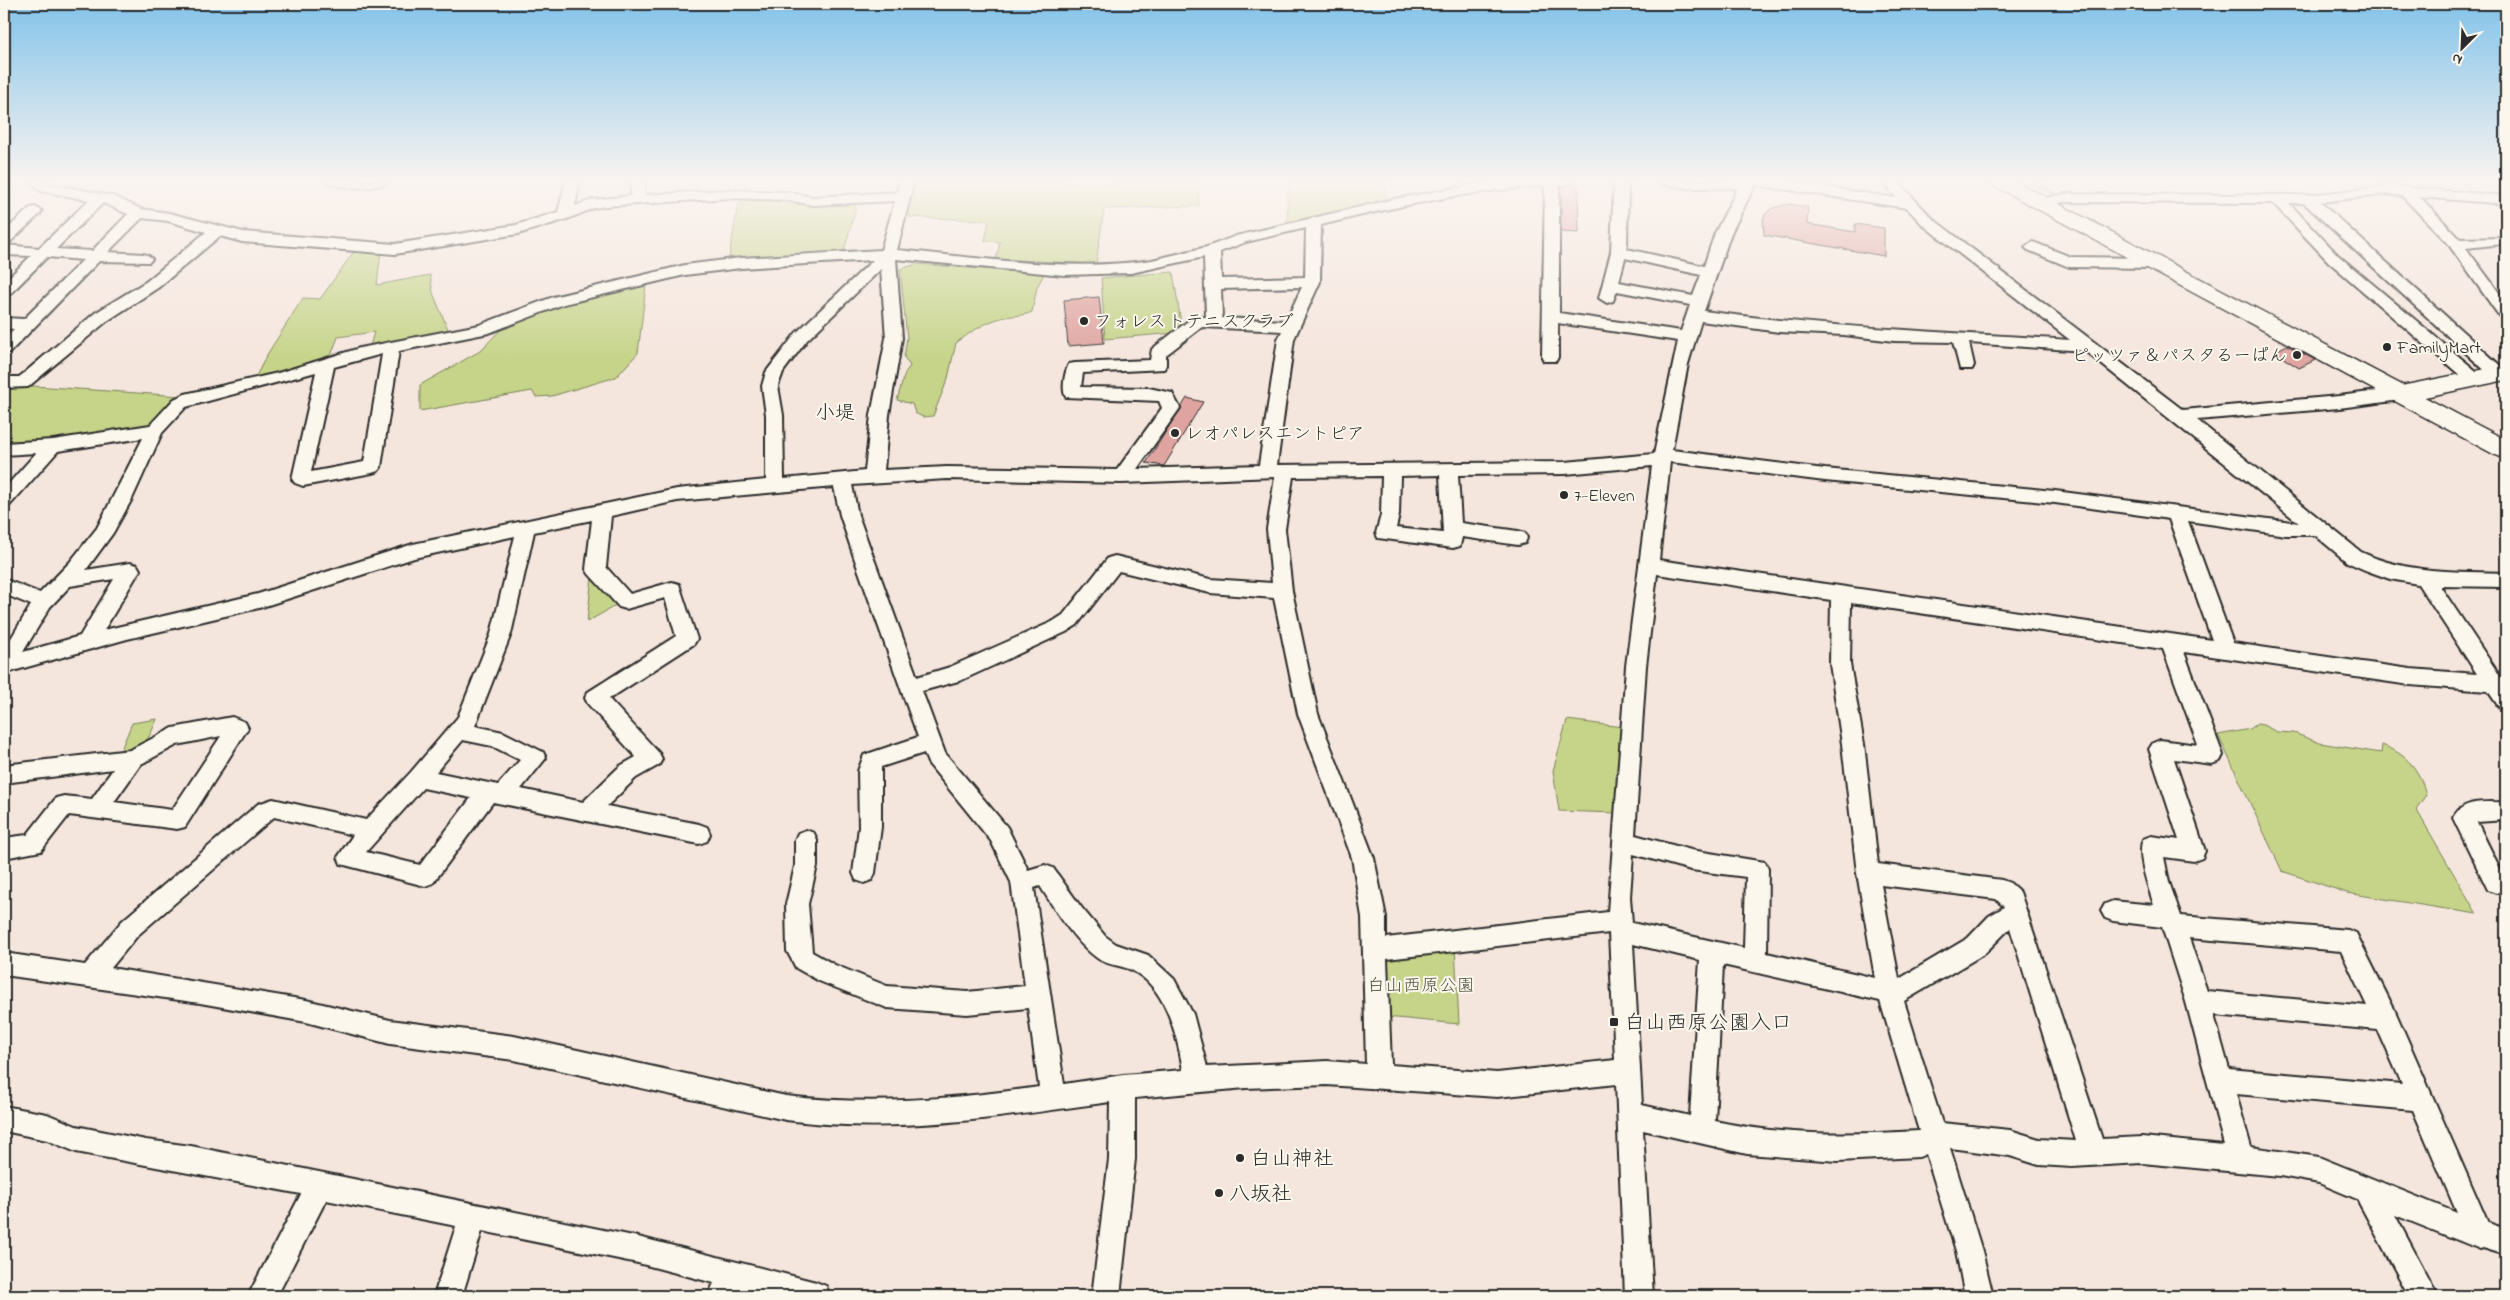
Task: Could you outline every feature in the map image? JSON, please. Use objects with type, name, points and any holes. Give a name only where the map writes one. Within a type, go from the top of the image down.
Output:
[{"type":"main road","points":[[2114,242],[2506,450]]},
{"type":"main road","points":[[2401,394],[2503,373]]},
{"type":"street","points":[[4,291],[55,242]]},
{"type":"street","points":[[4,348],[110,242]]},
{"type":"street","points":[[4,382],[22,383],[101,317],[153,284],[204,242]]},
{"type":"street","points":[[302,242],[395,249],[440,242]]},
{"type":"street","points":[[874,476],[880,415],[894,338],[888,254],[891,242]]},
{"type":"street","points":[[4,666],[43,602],[104,534],[124,499],[155,430],[184,400],[282,377],[391,347],[483,329],[559,300],[684,270],[741,263],[888,254],[1064,270],[1145,266],[1212,250],[1235,242]]},
{"type":"street","points":[[1313,242],[1312,282],[1286,339],[1276,471],[1276,529],[1282,591],[1308,714],[1363,858],[1374,917],[1379,1076]]},
{"type":"street","points":[[1550,357],[1555,242]]},
{"type":"street","points":[[1619,242],[1619,252],[1609,292],[1697,308],[1779,327],[1844,330],[1894,336],[2088,346]]},
{"type":"street","points":[[1639,1296],[1619,897],[1636,666],[1662,458],[1687,337],[1721,242]]},
{"type":"street","points":[[1952,242],[2180,416],[2354,557],[2370,566],[2424,578],[2506,580]]},
{"type":"street","points":[[2318,242],[2334,259],[2475,379]]},
{"type":"street","points":[[2356,242],[2503,373]]},
{"type":"street","points":[[2454,242],[2506,313]]},
{"type":"street","points":[[2456,244],[2488,242]]},
{"type":"street","points":[[2034,247],[2069,262],[2154,263]]},
{"type":"street","points":[[4,250],[144,259]]},
{"type":"street","points":[[1212,250],[1214,322]]},
{"type":"street","points":[[1619,252],[1711,272]]},
{"type":"street","points":[[775,485],[774,404],[770,388],[774,372],[784,356],[812,326],[888,254]]},
{"type":"street","points":[[1213,284],[1312,282]]},
{"type":"street","points":[[1551,317],[1687,337]]},
{"type":"street","points":[[1122,477],[1171,408],[1166,397],[1072,393],[1075,368],[1158,365],[1158,352],[1198,322],[1291,326]]},
{"type":"street","points":[[4,323],[28,324]]},
{"type":"street","points":[[1960,338],[1966,365]]},
{"type":"street","points":[[326,364],[301,479],[303,480],[372,467],[391,347]]},
{"type":"street","points":[[2180,416],[2339,402],[2401,394]]},
{"type":"street","points":[[4,449],[53,446],[155,430]]},
{"type":"street","points":[[4,500],[53,446]]},
{"type":"street","points":[[4,666],[196,614],[259,601],[413,551],[677,495],[874,476],[947,473],[1122,477],[1276,471],[1565,468],[1648,461],[1671,456],[1825,475],[2055,497],[2286,528],[2307,530],[2319,528]]},
{"type":"street","points":[[1391,470],[1390,515],[1385,533],[1453,541],[1454,529],[1449,469]]},
{"type":"street","points":[[842,479],[849,516],[936,758],[999,834],[1022,882],[1053,1097]]},
{"type":"street","points":[[586,813],[628,772],[651,760],[595,698],[688,639],[672,589],[626,602],[596,570],[602,510]]},
{"type":"street","points":[[2176,513],[2225,650]]},
{"type":"street","points":[[458,731],[496,738],[535,758],[496,793],[425,876],[349,856],[370,830],[419,778],[458,731],[467,721],[501,634],[526,527]]},
{"type":"street","points":[[1454,529],[1518,538]]},
{"type":"street","points":[[909,687],[955,674],[1059,627],[1070,620],[1115,563],[1210,586],[1282,591]]},
{"type":"street","points":[[1649,566],[2410,677],[2495,683]]},
{"type":"street","points":[[64,580],[130,570],[86,643]]},
{"type":"street","points":[[2424,578],[2506,701]]},
{"type":"street","points":[[4,586],[43,602]]},
{"type":"street","points":[[1841,594],[1840,664],[1854,744],[1868,873],[1889,992],[1969,1251],[1979,1296]]},
{"type":"street","points":[[2171,643],[2212,756],[2160,749],[2194,851],[2152,846],[2158,882],[2198,1002],[2241,1158]]},
{"type":"street","points":[[4,774],[133,758],[173,737],[232,725],[238,728],[177,820],[98,808],[64,805],[33,844],[4,848]]},
{"type":"street","points":[[864,873],[870,827],[869,771],[872,760],[930,742]]},
{"type":"street","points":[[98,808],[133,758]]},
{"type":"street","points":[[419,778],[586,813],[699,834]]},
{"type":"street","points":[[91,975],[130,928],[266,810],[273,808],[370,830]]},
{"type":"street","points":[[2496,884],[2464,818],[2468,813],[2506,810]]},
{"type":"street","points":[[806,840],[806,866],[797,904],[799,951],[804,960],[827,973],[887,997],[967,1003],[1037,996]]},
{"type":"street","points":[[1623,842],[1692,860],[1757,869],[1755,961]]},
{"type":"street","points":[[1868,873],[2002,890],[2012,899],[2093,1153]]},
{"type":"street","points":[[1022,882],[1045,875],[1067,908],[1106,951],[1129,956],[1158,977],[1173,997],[1190,1032],[1197,1078]]},
{"type":"street","points":[[2113,911],[2171,921],[2348,941],[2386,1019],[2480,1236]]},
{"type":"street","points":[[1375,950],[1606,922],[1712,951],[1889,992],[1900,991],[1976,946],[1997,923],[2017,912]]},
{"type":"street","points":[[1702,1131],[1712,951]]},
{"type":"street","points":[[4,964],[91,975],[306,1011],[390,1032],[514,1048],[786,1108],[825,1113],[874,1115],[925,1113],[986,1107],[1197,1078],[1327,1073],[1497,1085],[1628,1071]]},
{"type":"street","points":[[2198,1002],[2386,1019]]},
{"type":"street","points":[[2220,1080],[2421,1098]]},
{"type":"street","points":[[1106,1296],[1122,1159],[1123,1087]]},
{"type":"street","points":[[1631,1115],[1747,1141],[1838,1148],[1919,1144],[1946,1135],[1979,1137],[2010,1143],[2039,1152],[2093,1153],[2142,1150],[2241,1158],[2320,1170],[2365,1187],[2440,1221],[2480,1236],[2506,1242]]},
{"type":"street","points":[[4,1118],[47,1127],[76,1139],[320,1185],[638,1250],[729,1285],[816,1296]]},
{"type":"street","points":[[262,1296],[320,1185]]},
{"type":"street","points":[[2365,1187],[2424,1296]]},
{"type":"street","points":[[448,1296],[473,1216]]},
{"type":"green space","points":[[732,242],[847,242],[844,251],[836,253],[734,260],[729,257]]},
{"type":"green space","points":[[995,242],[1099,242],[1096,264],[996,259],[1000,242]]},
{"type":"green space","points":[[355,250],[381,251],[377,285],[430,275],[433,293],[449,332],[370,346],[374,332],[338,337],[330,358],[254,380],[268,353],[303,298],[320,299]]},
{"type":"green space","points":[[917,264],[1044,274],[1037,287],[1032,312],[988,322],[956,343],[948,378],[933,416],[923,417],[915,413],[912,404],[897,400],[905,373],[910,366],[904,357],[907,338],[900,269]]},
{"type":"green space","points":[[1173,272],[1182,329],[1176,333],[1105,339],[1101,278]]},
{"type":"green space","points":[[636,285],[646,285],[638,353],[616,377],[552,396],[536,397],[532,391],[420,411],[420,385],[480,351],[506,324],[602,292]]},
{"type":"green space","points":[[4,384],[182,396],[152,425],[61,438],[4,442]]},
{"type":"green space","points":[[592,576],[620,603],[587,622]]},
{"type":"green space","points":[[157,719],[144,743],[135,749],[120,752],[132,723]]},
{"type":"green space","points":[[1567,720],[1622,727],[1616,813],[1559,811],[1553,771]]},
{"type":"green space","points":[[2257,724],[2277,732],[2294,733],[2320,743],[2381,753],[2382,745],[2405,758],[2420,778],[2426,795],[2416,809],[2477,914],[2347,893],[2282,871],[2218,735],[2250,729]]},
{"type":"green space","name":"白山西原公園","points":[[1455,947],[1459,1024],[1386,1017],[1384,953]]},
{"type":"building","points":[[1802,242],[1884,242],[1884,256]]},
{"type":"building","name":"フォレストテニスクラブ","points":[[1099,297],[1104,343],[1068,346],[1064,300]]},
{"type":"building","name":"ピッツァ＆パスタるーぱん","points":[[2287,345],[2315,360],[2299,368],[2274,352]]},
{"type":"building","name":"レオパレスエントピア","points":[[1187,398],[1203,402],[1164,466],[1146,463]]},
{"type":"place","name":"フォレストテニスクラブ","points":[[1084,321]]},
{"type":"place","name":"FamilyMart","points":[[2387,347]]},
{"type":"place","name":"ピッツァ＆パスタるーぱん","points":[[2297,355]]},
{"type":"place","name":"レオパレスエントピア","points":[[1175,433]]},
{"type":"place","name":"7-Eleven","points":[[1564,495]]},
{"type":"place","name":"白山西原公園入口","points":[[1614,1022]]},
{"type":"place","name":"白山神社","points":[[1240,1158]]},
{"type":"place","name":"八坂社","points":[[1219,1193]]},
{"type":"district","name":"小堤","points":[[835,412]]}]
